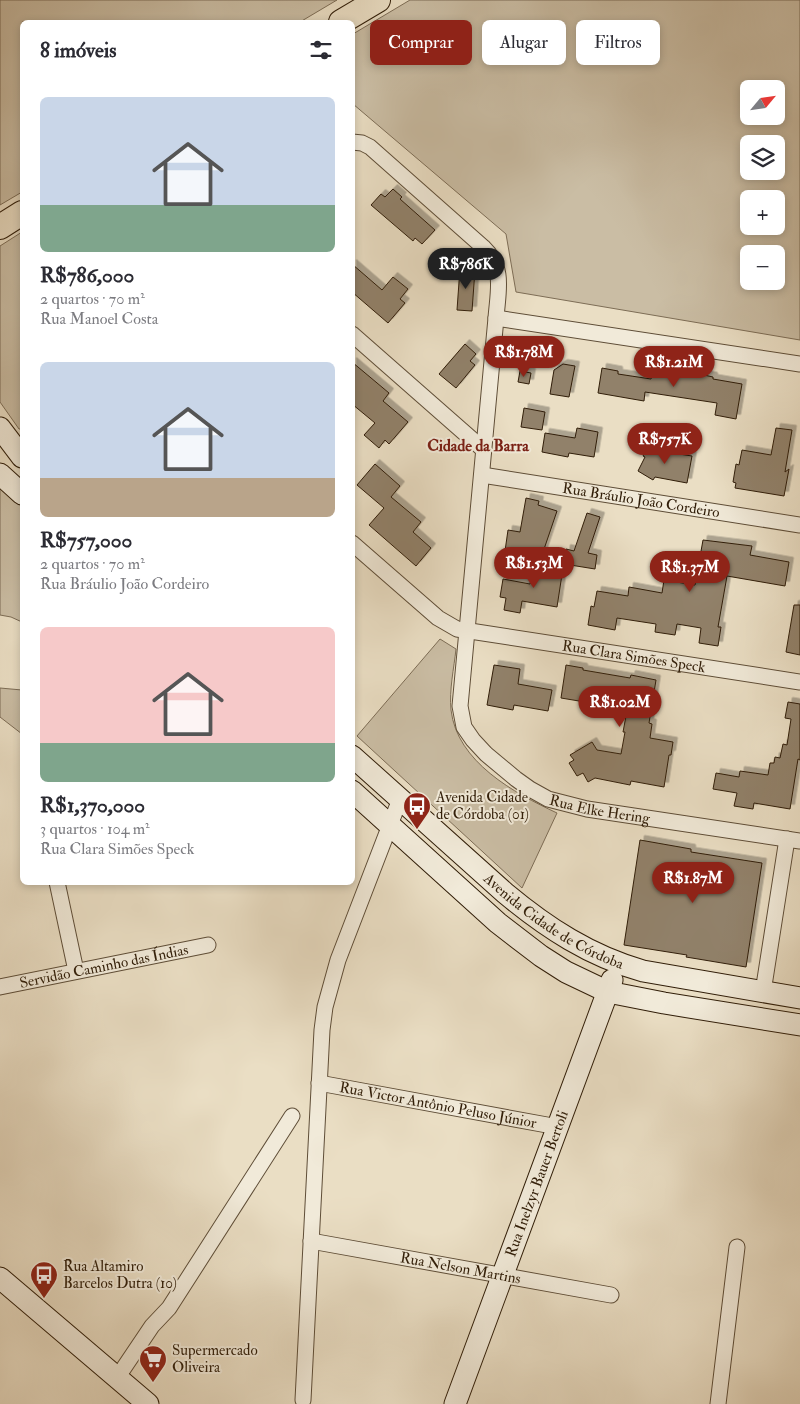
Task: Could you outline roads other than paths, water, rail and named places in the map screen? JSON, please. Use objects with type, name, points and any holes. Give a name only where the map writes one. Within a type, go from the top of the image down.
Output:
[{"type":"main road","points":[[344,20],[378,0]]},
{"type":"main road","points":[[0,227],[20,215]]},
{"type":"street","name":"Rua Elke Hering","points":[[355,141],[370,147],[483,246],[496,262],[499,282],[460,706],[464,727],[486,754],[530,789],[548,799],[587,809],[793,840]]},
{"type":"street","points":[[496,318],[800,364]]},
{"type":"street","points":[[355,337],[484,450]]},
{"type":"street","points":[[2,436],[20,455]]},
{"type":"street","points":[[0,474],[20,492]]},
{"type":"street","name":"Rua Bráulio João Cordeiro","points":[[482,475],[800,525]]},
{"type":"street","name":"Rua Clara Simões Speck","points":[[355,546],[438,618],[457,629],[800,682]]},
{"type":"street","name":"Avenida Cidade de Córdoba","points":[[355,759],[528,912],[576,944],[618,964],[669,976],[800,998]]},
{"type":"street","name":"Avenida Cidade de Córdoba","points":[[355,794],[524,944],[566,972],[608,992],[800,1025]]},
{"type":"street","points":[[303,1400],[322,1030],[331,983],[338,960],[400,798]]},
{"type":"street","points":[[763,992],[793,840]]},
{"type":"street","points":[[59,885],[76,971]]},
{"type":"street","name":"Servidão Caminho das Índias","points":[[0,987],[208,945]]},
{"type":"street","name":"Rua Inelzyr Bauer Bertoli","points":[[455,1404],[618,964]]},
{"type":"street","name":"Rua Victor Antônio Peluso Júnior","points":[[320,1083],[558,1126]]},
{"type":"street","points":[[117,1378],[152,1326],[169,1308],[292,1116]]},
{"type":"street","name":"Rua Nelson Martins","points":[[311,1241],[611,1296]]},
{"type":"street","points":[[718,1404],[737,1247]]},
{"type":"street","points":[[0,1278],[148,1404]]},
{"type":"place","name":"Avenida Cidade de Córdoba (01)","points":[[417,830]]},
{"type":"place","name":"Rua Altamiro Barcelos Dutra (10)","points":[[44,1299]]},
{"type":"place","name":"Supermercado Oliveira","points":[[153,1383]]},
{"type":"district","name":"Cidade da Barra","points":[[478,446]]}]
